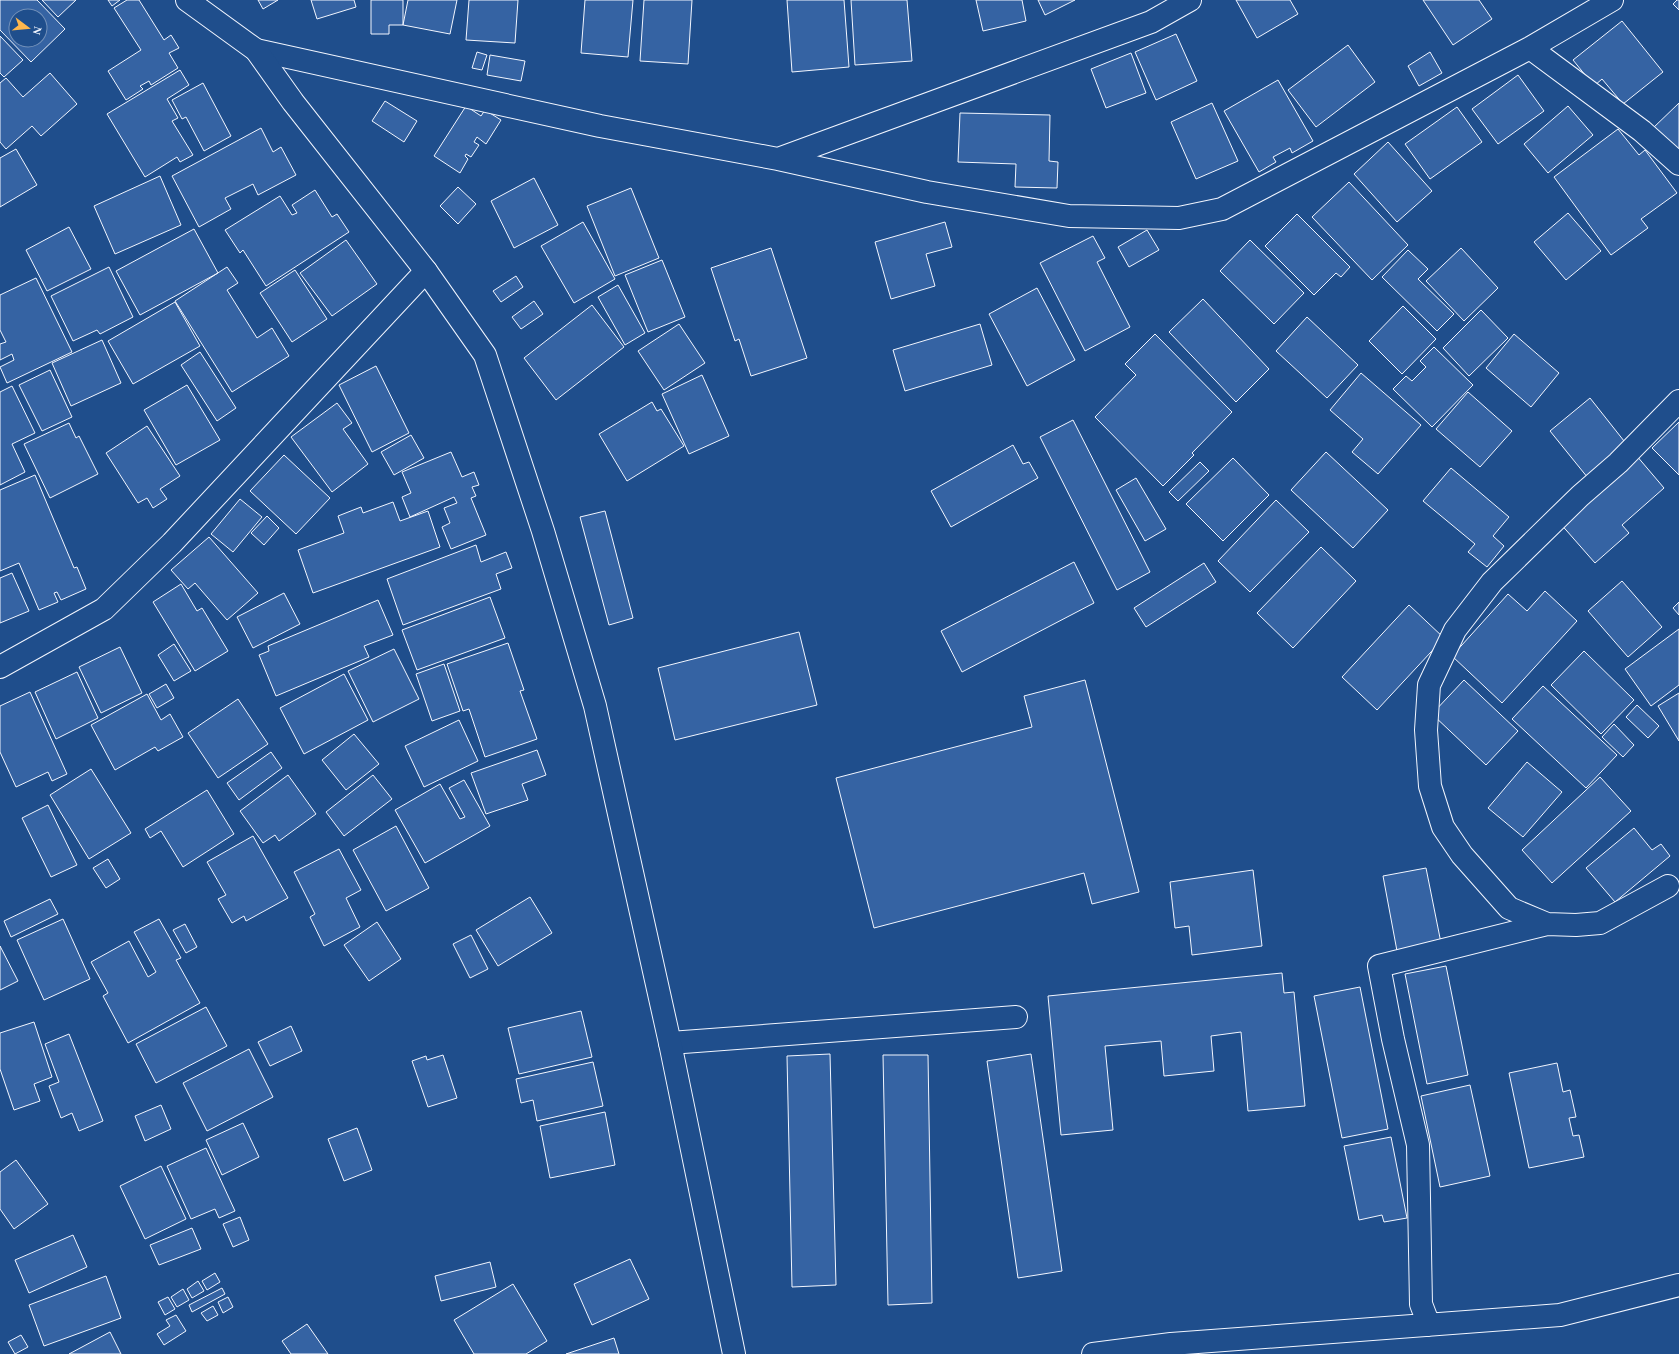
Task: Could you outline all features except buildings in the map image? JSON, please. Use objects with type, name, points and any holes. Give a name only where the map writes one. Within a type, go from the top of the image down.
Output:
[{"type":"street","points":[[186,0],[256,50],[293,102],[426,270],[485,355],[543,531],[595,706],[670,1043],[734,1354]]},
{"type":"street","points":[[778,158],[1151,22],[1190,0]]},
{"type":"street","points":[[256,50],[600,126],[778,158],[927,192],[1069,216],[1179,218],[1222,209],[1530,48],[1612,0]]},
{"type":"street","points":[[1530,48],[1642,131],[1679,164]]},
{"type":"street","points":[[0,667],[104,609],[172,543],[426,270]]},
{"type":"street","points":[[1547,924],[1509,908],[1462,856],[1443,827],[1430,786],[1426,730],[1429,685],[1455,630],[1492,582],[1580,496],[1618,463],[1679,400]]},
{"type":"street","points":[[1429,1324],[1421,1304],[1418,1146],[1393,1039],[1379,966],[1547,924],[1576,925],[1600,923],[1668,886]]},
{"type":"street","points":[[670,1043],[1016,1017]]},
{"type":"street","points":[[1093,1354],[1171,1344],[1560,1315],[1679,1285]]}]
